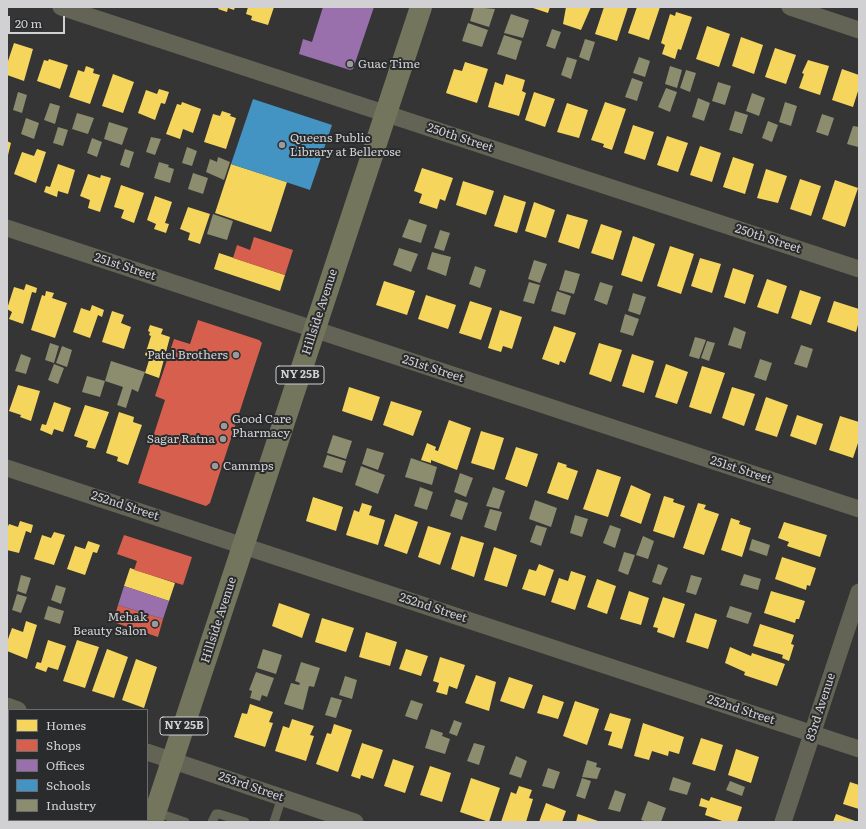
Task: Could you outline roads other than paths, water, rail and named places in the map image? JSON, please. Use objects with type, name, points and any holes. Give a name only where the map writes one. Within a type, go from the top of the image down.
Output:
[{"type":"main road","name":"Hillside Avenue","points":[[154,817],[421,7]]},
{"type":"street","name":"250th Street","points":[[62,7],[859,269]]},
{"type":"street","points":[[790,7],[859,30]]},
{"type":"street","name":"251st Street","points":[[7,228],[859,509]]},
{"type":"street","name":"252nd Street","points":[[7,468],[859,749]]},
{"type":"street","name":"83rd Avenue","points":[[783,822],[859,592]]},
{"type":"street","name":"253rd Street","points":[[148,752],[355,822]]},
{"type":"lane","points":[[274,822],[282,797]]},
{"type":"lane","points":[[212,822],[216,814],[220,814],[245,822]]},
{"type":"lane","points":[[154,817],[186,822]]},
{"type":"place","name":"Guac Time","points":[[350,64]]},
{"type":"place","name":"Queens Public Library at Bellerose","points":[[282,145]]},
{"type":"place","name":"Patel Brothers","points":[[236,355]]},
{"type":"place","name":"Good Care Pharmacy","points":[[224,426]]},
{"type":"place","name":"Sagar Ratna","points":[[223,439]]},
{"type":"place","name":"Cammps","points":[[215,466]]},
{"type":"place","name":"Mehak Beauty Salon","points":[[155,624]]}]
